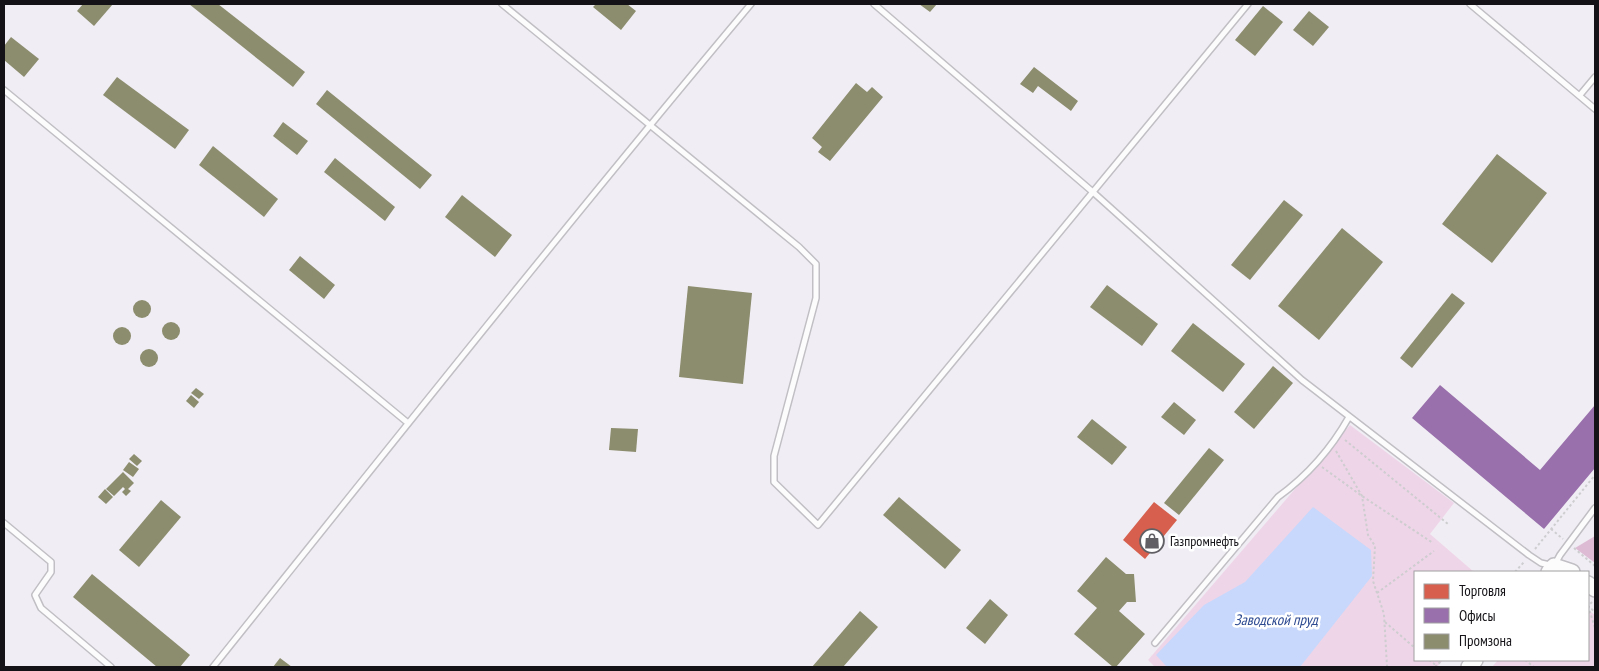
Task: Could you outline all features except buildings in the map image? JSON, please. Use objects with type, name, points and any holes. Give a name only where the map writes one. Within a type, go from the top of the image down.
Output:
[{"type":"main road","points":[[1552,569],[1565,571]]},
{"type":"lane","points":[[502,4],[799,247],[816,264],[816,298],[774,456],[774,482],[818,525],[1248,4]]},
{"type":"lane","points":[[213,667],[408,423],[650,125],[751,4]]},
{"type":"lane","points":[[874,4],[1094,192],[1302,380],[1529,555],[1552,569],[1560,555],[1595,508]]},
{"type":"lane","points":[[1470,4],[1595,109]]},
{"type":"lane","points":[[1580,95],[1595,77]]},
{"type":"lane","points":[[4,90],[408,423]]},
{"type":"lane","points":[[1155,643],[1278,497],[1296,484],[1332,445],[1349,417]]},
{"type":"lane","points":[[4,523],[51,562],[51,572],[35,595],[41,608],[111,667]]},
{"type":"path","points":[[1339,435],[1448,524]]},
{"type":"path","points":[[1332,445],[1362,496],[1368,535],[1375,546],[1373,581],[1384,614],[1387,667]]},
{"type":"path","points":[[1316,462],[1362,496],[1433,543]]},
{"type":"path","points":[[1516,571],[1595,475]]},
{"type":"path","points":[[1377,593],[1434,550]]},
{"type":"path","points":[[1589,609],[1595,628]]},
{"type":"path","points":[[1385,622],[1414,647]]},
{"type":"shaded area","points":[[1350,425],[1454,503],[1430,534],[1473,571],[1414,571],[1414,661],[1442,661],[1437,667],[1155,667],[1148,660]]},
{"type":"shaded area","points":[[1595,536],[1595,563],[1575,548]]},
{"type":"shaded area","points":[[1589,611],[1595,615],[1595,667],[1492,667],[1497,661],[1589,661]]},
{"type":"water","name":"Заводской пруд","points":[[1313,507],[1371,550],[1372,576],[1300,667],[1167,667],[1156,655],[1204,605],[1245,582]]},
{"type":"place","name":"Газпромнефть","points":[[1152,541]]}]
